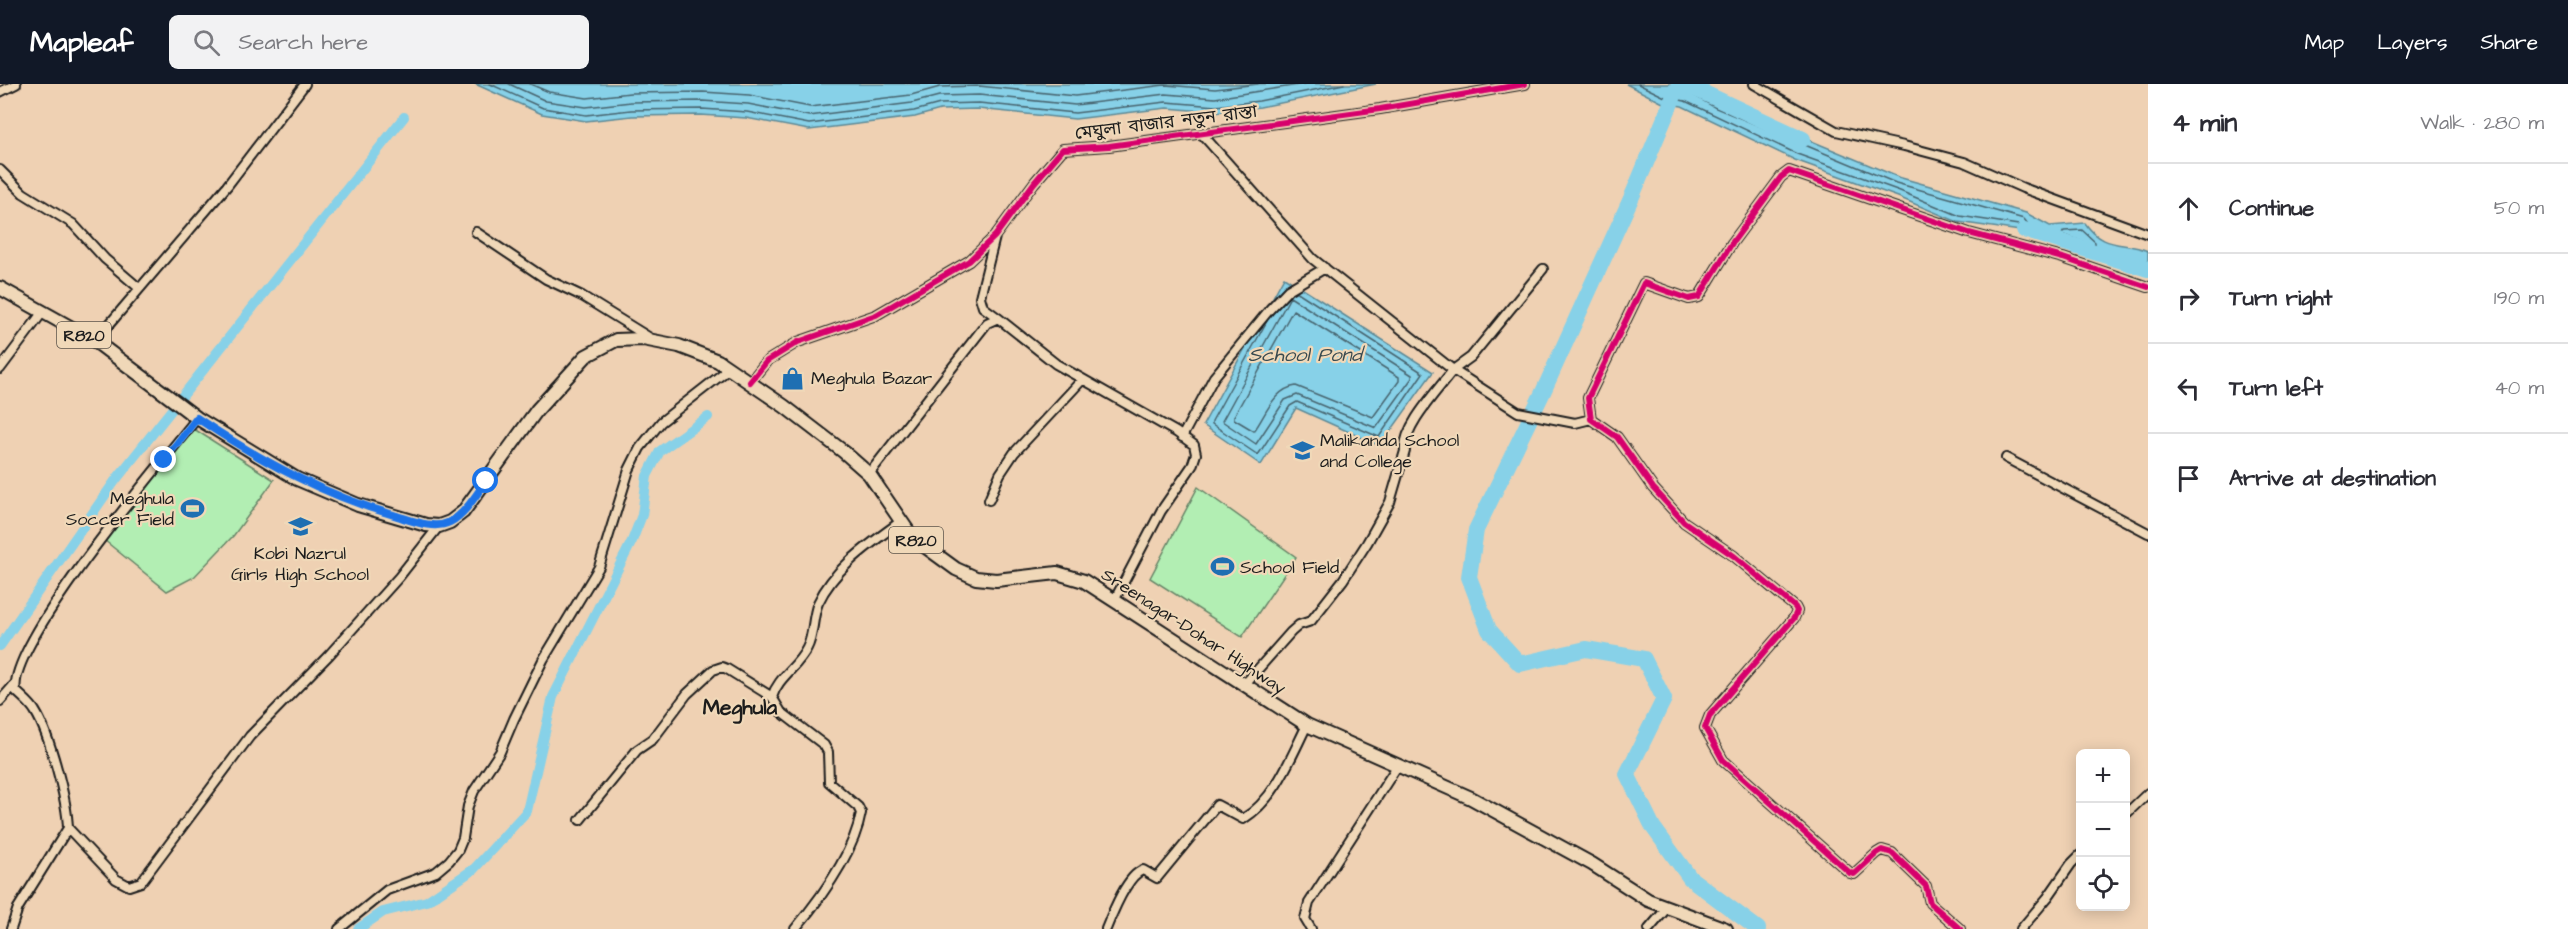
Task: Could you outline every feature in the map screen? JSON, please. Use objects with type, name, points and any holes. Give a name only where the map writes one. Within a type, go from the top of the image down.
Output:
[{"type":"main road","name":"R820","points":[[0,288],[94,340],[194,415],[297,479],[358,505],[426,525],[439,526]]},
{"type":"main road","name":"Sreenagar-Dohar Highway","points":[[439,526],[450,522],[463,512],[537,410],[565,375],[586,356],[616,340],[643,339],[679,346],[718,360],[844,452],[869,474],[912,537],[956,569],[976,578],[996,580],[1057,573],[1084,581],[1307,725],[1472,798],[1592,864],[1638,895],[1726,929]]},
{"type":"street","points":[[0,92],[16,84]]},
{"type":"street","points":[[94,340],[226,186],[305,84]]},
{"type":"street","name":"মেঘুলা বাজার নতুন রাস্তা","points":[[750,382],[767,361],[798,342],[876,315],[951,274],[969,261],[995,236],[1034,183],[1063,149],[1108,146],[1380,109],[1525,84]]},
{"type":"street","points":[[1754,84],[1836,131],[1964,162],[2091,214],[2148,234]]},
{"type":"street","points":[[1201,133],[1313,259],[1453,370],[1518,412],[1575,423],[1592,419]]},
{"type":"street","points":[[0,170],[22,193],[73,224],[105,259],[139,288]]},
{"type":"street","points":[[1960,929],[1930,903],[1926,886],[1892,853],[1882,850],[1854,874],[1850,873],[1723,760],[1706,728],[1710,715],[1794,618],[1797,611],[1734,556],[1684,522],[1653,488],[1617,437],[1592,419],[1588,398],[1644,283],[1689,299],[1699,297],[1732,243],[1781,177],[1789,171],[1969,233],[2063,258],[2148,287]]},
{"type":"street","points":[[476,232],[546,279],[582,296],[657,342]]},
{"type":"street","points":[[995,236],[980,297],[983,307],[1056,364],[1194,446],[1196,454],[1192,466],[1161,511],[1115,599]]},
{"type":"street","points":[[1182,437],[1214,377],[1270,309],[1288,290],[1325,268]]},
{"type":"street","points":[[1244,685],[1291,632],[1299,625],[1311,621],[1343,580],[1390,502],[1402,462],[1404,442],[1410,430],[1453,370],[1471,357],[1543,268]]},
{"type":"street","points":[[0,369],[42,313]]},
{"type":"street","points":[[869,474],[987,323],[998,318]]},
{"type":"street","points":[[339,929],[387,890],[436,872],[458,850],[463,838],[468,806],[474,791],[500,752],[543,660],[599,567],[629,470],[640,448],[662,422],[730,368]]},
{"type":"street","points":[[989,500],[1000,474],[1014,453],[1082,380]]},
{"type":"street","points":[[194,415],[75,574],[33,641],[16,676],[16,691],[33,708],[46,735],[63,795],[68,828],[116,879],[129,886],[141,882],[250,735],[329,655],[399,577],[439,526]]},
{"type":"street","points":[[2006,458],[2148,533]]},
{"type":"street","points":[[772,698],[778,684],[806,651],[819,603],[839,573],[862,550],[900,522]]},
{"type":"street","points":[[580,820],[637,750],[653,739],[687,694],[713,670],[722,667],[727,669],[772,698],[781,712],[824,745],[828,752],[829,782],[858,807],[861,813],[854,835],[838,867],[795,929]]},
{"type":"street","points":[[0,701],[15,684]]},
{"type":"street","points":[[1106,929],[1115,906],[1136,873],[1143,870],[1157,878],[1217,805],[1243,819],[1261,803],[1280,779],[1307,725]]},
{"type":"street","points":[[1311,929],[1305,919],[1309,903],[1398,765]]},
{"type":"street","points":[[2130,810],[2148,793]]},
{"type":"street","points":[[11,929],[24,899],[68,828]]},
{"type":"street","points":[[2021,929],[2078,857]]},
{"type":"street","points":[[1649,929],[1667,908]]},
{"type":"green space","name":"Meghula Soccer Field","points":[[194,429],[274,480],[234,535],[194,577],[167,591],[104,540]]},
{"type":"green space","name":"School Field","points":[[1198,487],[1296,557],[1242,637],[1150,578]]},
{"type":"water","points":[[475,84],[1376,84],[1260,107],[1215,112],[1167,108],[1075,119],[978,109],[940,110],[915,117],[809,130],[746,118],[701,115],[632,116],[586,121],[542,114]]},
{"type":"water","points":[[1626,84],[1692,84],[1694,88],[1718,102],[1898,177],[2026,213],[2050,226],[2085,223],[2092,232],[2106,241],[2148,251],[2148,269],[2086,251],[2041,234],[1958,222],[1898,197],[1795,160],[1682,106],[1663,103]]},
{"type":"water","name":"School Pond","points":[[1284,277],[1433,372],[1380,446],[1296,408],[1261,465],[1203,425]]},
{"type":"waterway","points":[[1679,84],[1633,194],[1543,392],[1476,530],[1469,577],[1489,630],[1520,664],[1586,649],[1644,659],[1664,699],[1627,774],[1653,827],[1690,878],[1758,929]]},
{"type":"waterway","points":[[1685,84],[1803,139]]},
{"type":"waterway","points":[[0,646],[115,481],[404,117]]},
{"type":"waterway","points":[[2024,230],[2148,269]]},
{"type":"waterway","points":[[358,929],[383,912],[427,901],[474,869],[527,811],[553,697],[632,541],[642,515],[647,476],[660,451],[708,417]]},
{"type":"cycle path","points":[[750,382],[767,361],[798,342],[876,315],[969,261],[995,236],[1034,183],[1063,149],[1109,146],[1380,109],[1525,84]]},
{"type":"cycle path","points":[[1960,929],[1930,903],[1926,886],[1892,853],[1882,850],[1854,874],[1850,873],[1723,760],[1705,728],[1710,715],[1794,618],[1797,611],[1734,556],[1684,522],[1653,488],[1617,437],[1591,419],[1588,398],[1644,283],[1689,299],[1699,297],[1732,243],[1781,177],[1789,171],[1969,233],[2063,258],[2148,287]]},
{"type":"place","name":"Meghula Bazar","points":[[793,378]]},
{"type":"place","name":"Malikanda School and College","points":[[1302,450]]},
{"type":"place","name":"Meghula Soccer Field","points":[[192,508]]},
{"type":"place","name":"Kobi Nazrul Girls High School","points":[[300,527]]},
{"type":"place","name":"School Field","points":[[1222,567]]},
{"type":"district","name":"Meghula","points":[[740,707]]},
{"type":"route","points":[[164,460],[197,418],[231,441],[297,479],[358,505],[426,525],[439,526],[450,522],[463,512],[486,481]]}]
